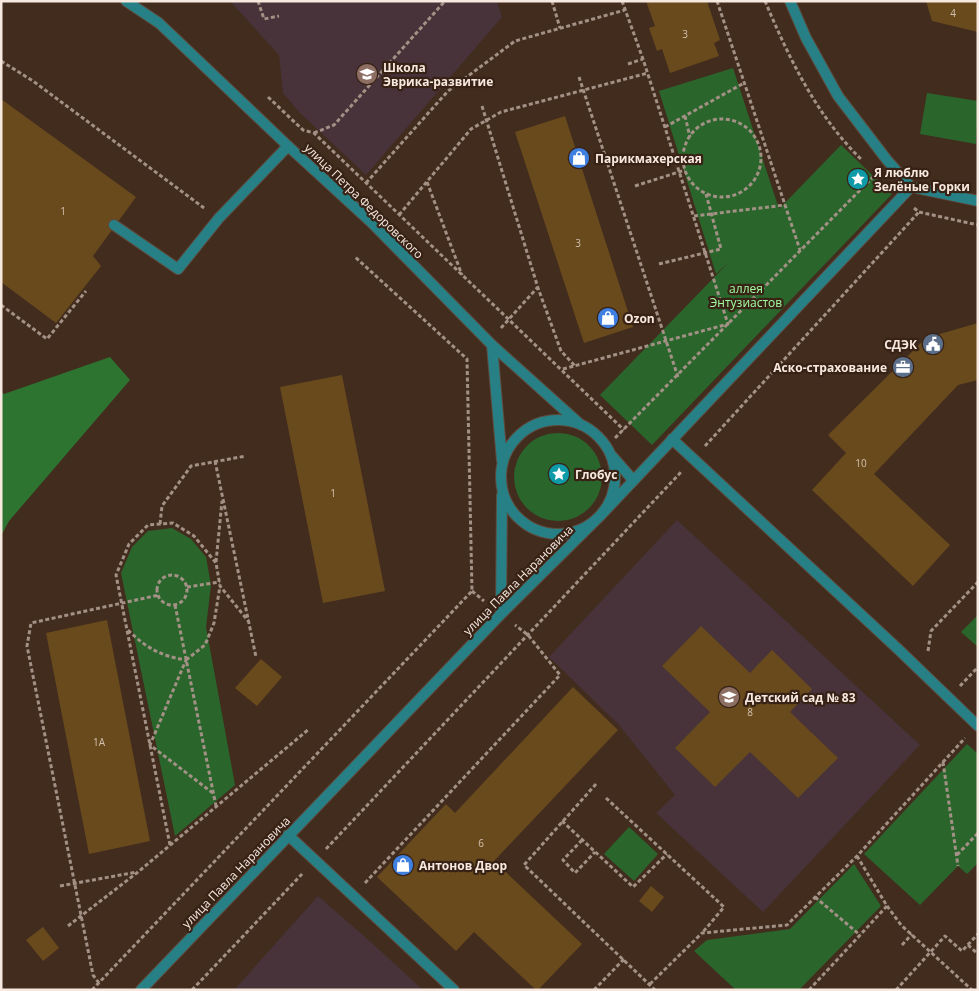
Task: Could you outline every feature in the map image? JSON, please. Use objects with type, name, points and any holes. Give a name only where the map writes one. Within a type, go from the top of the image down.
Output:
[{"type":"street","name":"улица Петра Федоровского","points":[[126,1],[159,23],[288,146],[372,222],[490,343],[581,425]]},
{"type":"street","points":[[790,1],[806,38],[838,96],[887,160],[911,187],[978,201]]},
{"type":"street","points":[[114,225],[178,269],[219,218],[288,146]]},
{"type":"street","name":"улица Павла Нарановича","points":[[141,990],[501,614],[600,516],[911,187]]},
{"type":"street","points":[[490,343],[502,465],[501,614]]},
{"type":"street","points":[[502,465],[513,443],[532,427],[557,421],[581,425],[593,432],[633,480]]},
{"type":"street","points":[[672,439],[977,726]]},
{"type":"street","points":[[502,487],[514,514],[527,525],[543,532],[555,534],[573,532],[592,523],[608,505],[615,479],[608,450]]},
{"type":"street","points":[[288,835],[454,990]]},
{"type":"path","points":[[258,1],[264,19],[279,16]]},
{"type":"path","points":[[268,97],[303,130],[314,132],[334,125],[445,1]]},
{"type":"path","points":[[552,1],[560,28]]},
{"type":"path","points":[[622,1],[644,59],[728,324]]},
{"type":"path","points":[[717,1],[800,250]]},
{"type":"path","points":[[366,183],[448,91],[515,41],[625,10]]},
{"type":"path","points":[[628,64],[644,59]]},
{"type":"path","points":[[1,61],[33,81],[219,218]]},
{"type":"path","points":[[399,215],[472,129],[501,112],[648,73]]},
{"type":"path","points":[[578,77],[678,377]]},
{"type":"path","points":[[665,127],[744,83]]},
{"type":"path","points":[[482,106],[538,288],[561,351],[575,366]]},
{"type":"path","points":[[685,116],[690,137]]},
{"type":"path","points":[[715,120],[727,120],[748,129],[760,148],[759,172],[745,190],[734,195],[723,197],[706,194],[692,183],[685,170],[684,151],[690,137],[704,124],[715,120]]},
{"type":"path","points":[[314,132],[508,321],[564,369],[624,430]]},
{"type":"path","points":[[760,148],[765,146]]},
{"type":"path","points":[[608,450],[624,430],[678,377],[887,160]]},
{"type":"path","points":[[635,186],[685,170]]},
{"type":"path","points":[[427,182],[463,277]]},
{"type":"path","points":[[659,264],[721,249],[706,194]]},
{"type":"path","points":[[694,216],[784,205]]},
{"type":"path","points":[[912,206],[919,212],[978,225]]},
{"type":"path","points":[[192,990],[693,459],[919,212]]},
{"type":"path","points":[[92,990],[472,591],[467,359],[354,256]]},
{"type":"path","points":[[467,359],[490,343],[538,288]]},
{"type":"path","points":[[1,305],[47,339],[86,292]]},
{"type":"path","points":[[564,369],[728,324]]},
{"type":"path","points":[[160,524],[162,506],[191,466],[246,456]]},
{"type":"path","points":[[215,461],[256,657]]},
{"type":"path","points":[[150,745],[186,660],[205,644],[214,623],[220,584],[216,563],[223,497]]},
{"type":"path","points":[[170,845],[116,575],[129,544],[148,525],[173,523],[194,536],[216,563]]},
{"type":"path","points":[[168,576],[180,578],[187,587],[184,599],[175,605],[167,604],[159,595],[159,584],[168,576]]},
{"type":"path","points":[[931,656],[927,649],[931,631],[978,582]]},
{"type":"path","points":[[220,584],[249,622]]},
{"type":"path","points":[[187,587],[220,584]]},
{"type":"path","points":[[363,885],[560,675],[528,635],[472,591]]},
{"type":"path","points":[[99,983],[92,975],[27,646],[31,623],[159,595]]},
{"type":"path","points":[[175,605],[216,806]]},
{"type":"path","points":[[127,629],[150,650],[168,657],[186,660]]},
{"type":"path","points":[[959,687],[978,668]]},
{"type":"path","points":[[702,933],[787,925],[856,856],[977,726]]},
{"type":"path","points":[[68,926],[138,872],[309,729]]},
{"type":"path","points":[[150,745],[214,794]]},
{"type":"path","points":[[943,762],[958,866]]},
{"type":"path","points":[[596,784],[524,865],[655,990]]},
{"type":"path","points":[[606,798],[724,907],[702,933],[650,984]]},
{"type":"path","points":[[562,821],[633,887],[667,854]]},
{"type":"path","points":[[957,856],[978,833]]},
{"type":"path","points":[[582,840],[563,860],[576,873],[595,852]]},
{"type":"path","points":[[856,856],[901,925],[972,990]]},
{"type":"path","points":[[60,886],[138,872]]},
{"type":"path","points":[[815,897],[860,935]]},
{"type":"path","points":[[810,990],[887,906]]},
{"type":"path","points":[[902,945],[912,934]]},
{"type":"path","points":[[896,990],[945,936],[962,951],[978,934]]},
{"type":"path","points":[[968,945],[978,954]]},
{"type":"path","points":[[594,990],[624,959]]},
{"type":"shaded area","name":"Школа Эврика-развитие","points":[[230,1],[497,1],[502,17],[366,175],[299,112],[283,93],[279,55]]},
{"type":"shaded area","name":"Детский сад № 83","points":[[677,520],[920,745],[763,912],[656,813],[675,795],[619,725],[549,657]]},
{"type":"shaded area","points":[[318,896],[373,944],[423,990],[234,990]]},
{"type":"green space","name":"аллея Энтузиастов","points":[[733,68],[779,209],[841,145],[892,194],[652,445],[600,395],[729,262],[716,274],[659,91]]},
{"type":"green space","points":[[927,93],[978,101],[976,144],[920,134]]},
{"type":"green space","points":[[110,357],[130,380],[9,521],[1,536],[1,392],[4,394]]},
{"type":"green space","points":[[558,433],[575,436],[589,446],[599,460],[602,477],[599,494],[589,508],[575,518],[558,521],[541,518],[527,508],[517,494],[514,477],[517,460],[527,446],[541,436]]},
{"type":"green space","points":[[172,528],[191,539],[206,557],[211,585],[206,627],[235,785],[175,836],[121,573],[132,547],[148,531]]},
{"type":"green space","points":[[978,615],[978,647],[961,632]]},
{"type":"green space","points":[[967,744],[978,754],[978,863],[967,874],[958,866],[920,905],[864,854]]},
{"type":"green space","points":[[629,827],[658,854],[634,881],[604,854]]},
{"type":"green space","points":[[854,864],[881,906],[799,990],[736,990],[694,951],[707,940],[790,929]]},
{"type":"building","points":[[646,1],[707,1],[720,40],[714,43],[719,56],[670,73],[662,49],[657,51],[649,28],[655,26]]},
{"type":"building","points":[[926,1],[978,1],[978,32],[932,21]]},
{"type":"building","points":[[1,99],[136,197],[93,256],[101,266],[56,323],[1,282]]},
{"type":"building","points":[[565,116],[633,327],[584,343],[515,132]]},
{"type":"building","points":[[978,323],[978,380],[958,385],[874,474],[950,545],[913,586],[812,490],[846,453],[828,435],[926,338]]},
{"type":"building","points":[[342,375],[385,591],[323,603],[280,387]]},
{"type":"building","points":[[107,620],[150,841],[89,854],[46,633]]},
{"type":"building","points":[[701,626],[750,673],[772,650],[812,689],[790,712],[838,758],[798,798],[750,752],[715,787],[675,748],[710,712],[662,666]]},
{"type":"building","points":[[261,659],[282,677],[257,706],[235,688]]},
{"type":"building","points":[[573,687],[618,730],[494,861],[582,944],[536,990],[474,932],[456,951],[377,877],[446,804],[455,813]]},
{"type":"building","points":[[651,886],[664,897],[652,912],[639,901]]},
{"type":"building","points":[[43,927],[59,948],[43,961],[26,940]]},
{"type":"place","name":"Школа Эврика-развитие","points":[[367,74]]},
{"type":"place","name":"Парикмахерская","points":[[579,158]]},
{"type":"place","name":"Я люблю Зелёные Горки","points":[[858,179]]},
{"type":"place","name":"Ozon","points":[[608,318]]},
{"type":"place","name":"СДЭК","points":[[933,344]]},
{"type":"place","name":"Аско-страхование","points":[[903,367]]},
{"type":"place","name":"Глобус","points":[[559,474]]},
{"type":"place","name":"Детский сад № 83","points":[[729,697]]},
{"type":"place","name":"Антонов Двор","points":[[403,865]]}]
